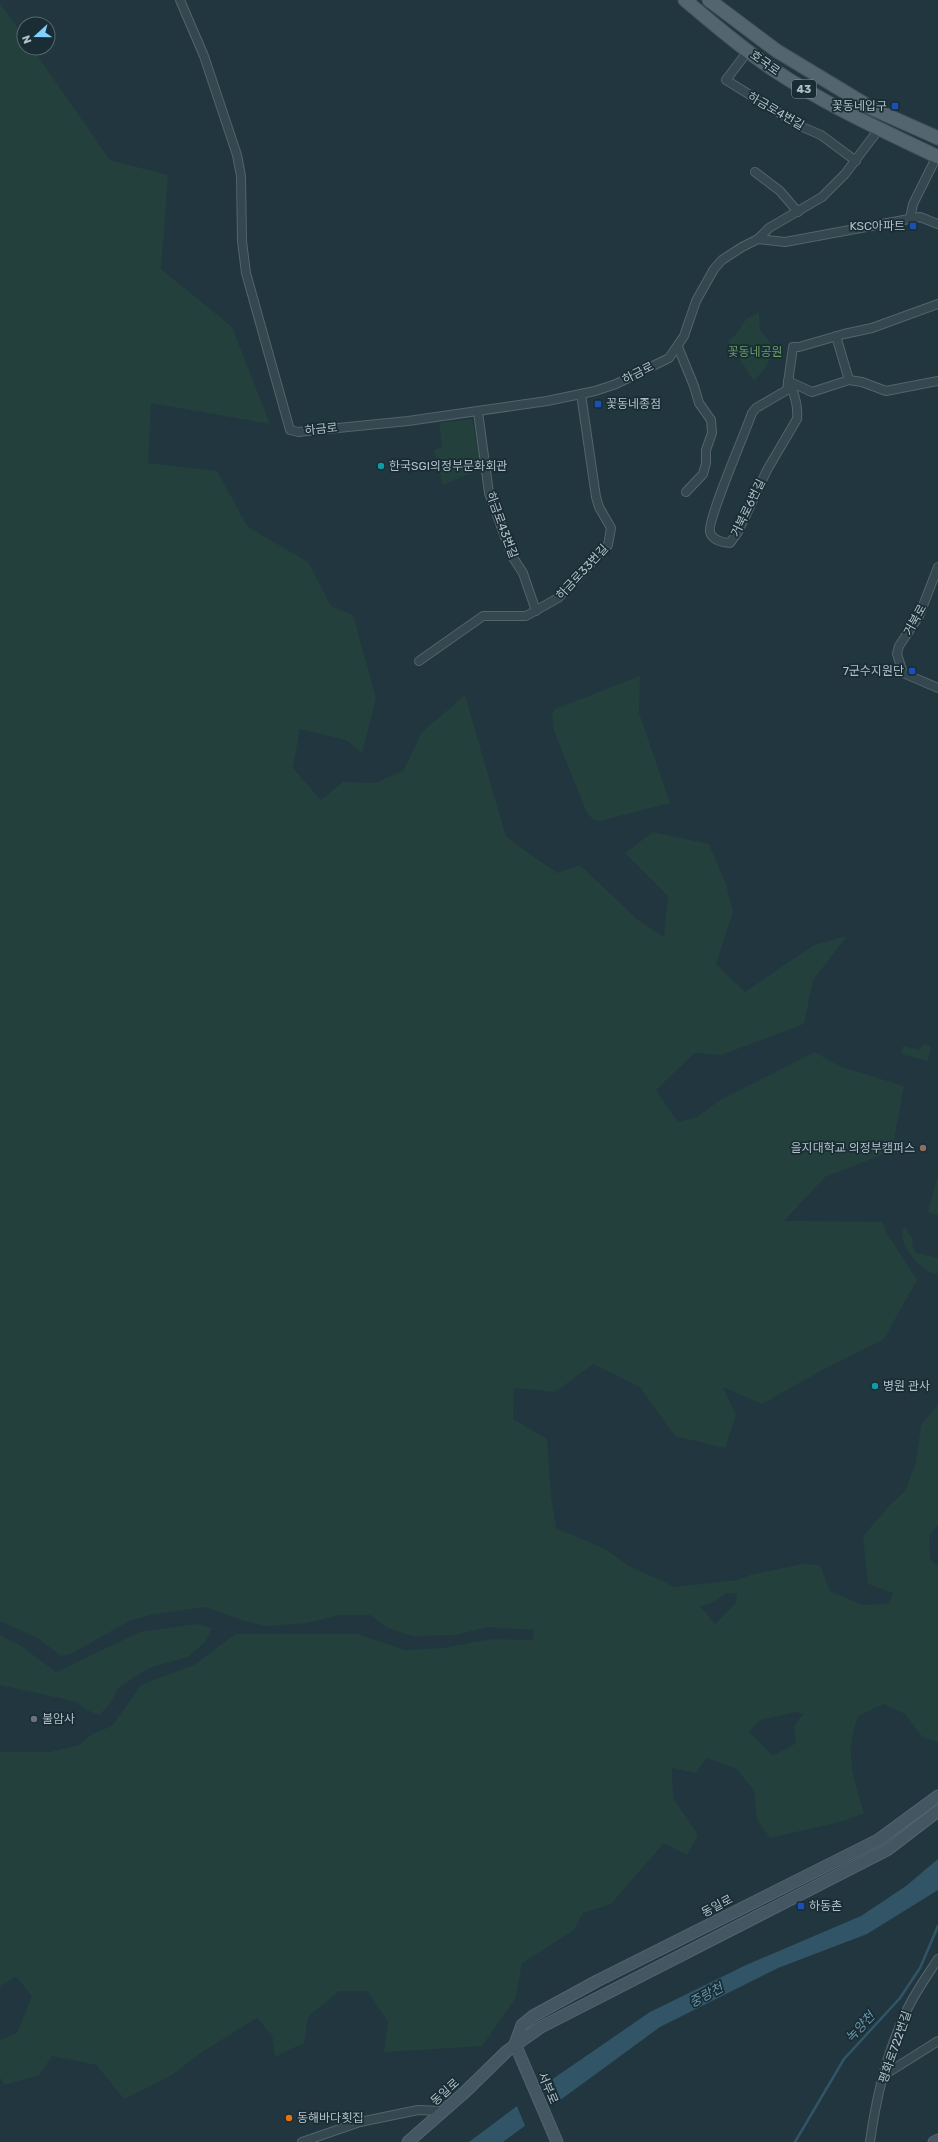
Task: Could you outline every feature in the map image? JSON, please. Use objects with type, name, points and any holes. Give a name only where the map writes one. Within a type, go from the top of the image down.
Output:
[{"type":"main road","name":"호국로","points":[[685,0],[748,51],[802,88],[879,129],[938,156]]},
{"type":"main road","name":"호국로","points":[[709,0],[777,51],[873,109],[938,138]]},
{"type":"main road","points":[[717,0],[738,22]]},
{"type":"street","name":"하금로","points":[[180,0],[204,56],[237,155],[241,176],[242,241],[246,273],[290,430],[298,432],[478,412],[581,394],[616,384],[669,358],[678,347],[684,336],[706,281],[722,260],[758,239],[769,228],[822,197],[856,162],[879,129]]},
{"type":"street","name":"하금로4번길","points":[[748,51],[726,80],[800,126],[821,135],[856,162]]},
{"type":"street","points":[[910,219],[913,204],[938,156]]},
{"type":"street","points":[[755,172],[780,191],[798,212]]},
{"type":"street","points":[[758,239],[785,242],[920,217],[938,224]]},
{"type":"street","points":[[938,304],[872,328],[836,336],[799,347],[793,347],[787,385],[812,392],[849,380],[862,382],[886,391],[938,381]]},
{"type":"street","points":[[836,336],[849,380]]},
{"type":"street","points":[[678,347],[694,386],[699,403],[711,420],[712,433],[706,450],[706,463],[703,474],[686,492]]},
{"type":"street","name":"거북로6번길","points":[[787,385],[792,389],[794,395],[797,419],[766,470],[738,532],[730,543],[723,543],[712,536],[710,532],[714,511],[752,413],[756,408],[787,385]]},
{"type":"street","name":"하금로33번길","points":[[419,661],[483,616],[526,616],[558,598],[608,545],[611,537],[608,522],[599,507],[596,497],[581,394]]},
{"type":"street","name":"하금로43번길","points":[[478,412],[489,493],[512,556],[523,574],[536,611]]},
{"type":"street","name":"거북로","points":[[938,567],[919,616],[899,646],[897,654],[903,673],[938,688]]},
{"type":"street","name":"동일로","points":[[515,2044],[522,2025],[533,2016],[597,1981],[878,1840],[938,1796]]},
{"type":"street","name":"동일로","points":[[408,2142],[444,2111],[515,2044],[560,2017],[887,1850],[938,1811]]},
{"type":"street","name":"평화로722번길","points":[[870,2142],[874,2113],[884,2075],[906,2011],[938,1959]]},
{"type":"street","points":[[884,2075],[938,2041]]},
{"type":"street","name":"서부로","points":[[515,2044],[557,2142]]},
{"type":"street","points":[[302,2142],[360,2122],[418,2110],[444,2111]]},
{"type":"street","points":[[934,2142],[938,2140]]},
{"type":"green space","points":[[0,3],[16,26],[16,56],[38,56],[110,160],[168,175],[161,269],[232,327],[270,424],[151,403],[148,463],[217,471],[248,527],[308,562],[331,606],[353,615],[376,698],[362,753],[346,740],[300,729],[293,768],[321,800],[343,782],[374,783],[403,771],[422,732],[465,695],[506,837],[557,873],[580,865],[638,920],[664,937],[668,896],[625,853],[653,832],[709,844],[726,884],[733,912],[716,964],[745,992],[814,945],[847,936],[813,980],[804,1024],[721,1055],[695,1053],[656,1090],[678,1122],[697,1117],[720,1100],[815,1052],[839,1066],[904,1086],[892,1151],[825,1177],[784,1221],[882,1222],[888,1235],[917,1280],[884,1339],[826,1368],[762,1404],[723,1387],[736,1415],[725,1448],[675,1436],[640,1387],[593,1364],[555,1392],[514,1388],[513,1419],[547,1439],[551,1497],[556,1528],[605,1549],[631,1567],[675,1587],[738,1580],[750,1575],[802,1564],[820,1565],[830,1591],[862,1605],[889,1604],[893,1593],[868,1584],[863,1536],[890,1505],[905,1491],[916,1462],[921,1425],[938,1405],[938,1525],[929,1536],[930,1559],[938,1566],[938,1742],[923,1738],[905,1714],[884,1704],[858,1716],[851,1742],[851,1754],[856,1788],[864,1813],[844,1821],[770,1838],[757,1819],[754,1791],[737,1769],[706,1758],[696,1773],[672,1768],[673,1798],[698,1835],[687,1855],[664,1843],[611,1904],[583,1913],[574,1930],[522,1963],[515,1999],[482,2046],[384,2052],[388,2022],[368,1991],[339,1991],[308,2017],[304,2043],[275,2057],[272,2035],[257,2018],[202,2052],[172,2075],[124,2099],[96,2065],[52,2056],[39,2075],[5,2085],[0,2078],[0,2040],[17,2033],[32,1996],[16,1977],[0,1986],[0,1752],[50,1752],[79,1745],[92,1734],[112,1726],[141,1685],[194,1665],[235,1634],[357,1634],[405,1650],[442,1648],[493,1639],[532,1640],[534,1630],[487,1627],[456,1635],[413,1636],[388,1628],[370,1615],[339,1615],[308,1623],[266,1626],[244,1621],[206,1607],[154,1614],[129,1621],[71,1654],[61,1656],[39,1639],[0,1621]],"holes":[[[728,1593],[737,1594],[736,1603],[715,1624],[700,1606],[709,1604]],[[796,1712],[803,1714],[794,1727],[796,1743],[773,1756],[749,1732],[760,1720]]]},
{"type":"green space","name":"꽃동네공원","points":[[759,312],[760,330],[772,345],[772,351],[767,365],[754,381],[728,341],[736,334],[746,319]]},
{"type":"green space","points":[[472,419],[481,465],[476,471],[443,485],[434,450],[442,447],[439,423]]},
{"type":"green space","points":[[640,676],[639,713],[670,803],[600,821],[595,820],[587,813],[554,731],[552,715],[555,709]]},
{"type":"green space","points":[[922,1044],[931,1046],[928,1061],[901,1054],[903,1046],[920,1050]]},
{"type":"green space","points":[[938,1175],[938,1215],[928,1212]]},
{"type":"green space","points":[[905,1227],[913,1240],[912,1244],[916,1253],[938,1258],[938,1273],[931,1273],[924,1269],[911,1256],[903,1239],[902,1232]]},
{"type":"green space","points":[[196,1624],[212,1628],[205,1642],[188,1657],[149,1668],[119,1687],[109,1705],[99,1715],[86,1710],[77,1702],[0,1685],[0,1635],[21,1646],[56,1672],[140,1632]]},
{"type":"water","name":"중랑천","points":[[938,1859],[938,1890],[867,1934],[778,1968],[660,2027],[503,2142],[469,2142],[557,2076],[650,2012],[746,1965],[861,1916],[906,1886]]},
{"type":"pier","points":[[552,2078],[562,2103],[526,2128],[516,2104]]},
{"type":"waterway","name":"녹양천","points":[[795,2142],[844,2059],[900,1998],[920,1968],[938,1926]]},
{"type":"place","name":"꽃동네입구","points":[[895,106]]},
{"type":"place","name":"KSC아파트","points":[[913,226]]},
{"type":"place","name":"꽃동네종점","points":[[598,404]]},
{"type":"place","name":"한국SGI의정부문화회관","points":[[381,466]]},
{"type":"place","name":"7군수지원단","points":[[912,671]]},
{"type":"place","name":"을지대학교 의정부캠퍼스","points":[[923,1148]]},
{"type":"place","name":"병원 관사","points":[[875,1386]]},
{"type":"place","name":"불암사","points":[[34,1719]]},
{"type":"place","name":"하동촌","points":[[801,1906]]},
{"type":"place","name":"동해바다횟집","points":[[289,2118]]}]
